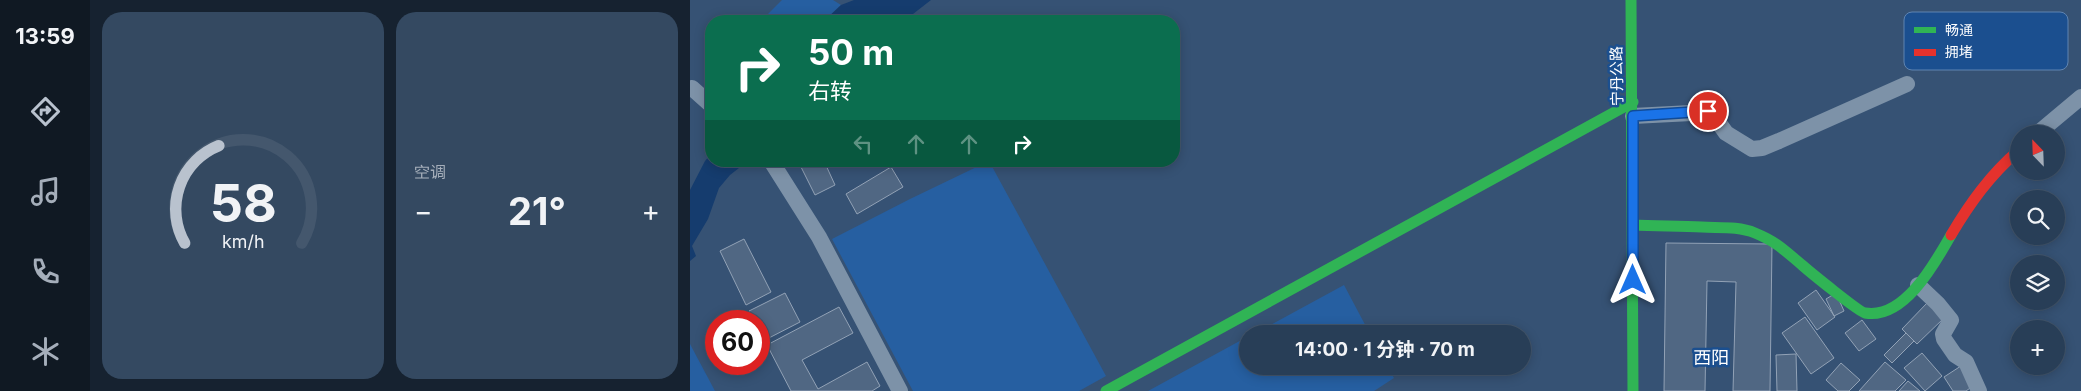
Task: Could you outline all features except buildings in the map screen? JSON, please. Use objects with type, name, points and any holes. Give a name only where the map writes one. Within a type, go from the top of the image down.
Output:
[{"type":"street","name":"宁丹公路","points":[[1631,0],[1633,391]]},
{"type":"street","points":[[1106,391],[1633,109],[1711,112],[1726,134],[1752,149],[1779,141],[1907,84]]},
{"type":"street","points":[[692,88],[705,100]]},
{"type":"street","points":[[2049,125],[2081,98]]},
{"type":"street","points":[[1633,225],[1734,228],[1753,232],[1779,244],[1801,264],[1864,313],[1882,313],[1898,304],[1918,284],[1942,253],[1972,200],[1996,171],[2010,158]]},
{"type":"street","points":[[775,167],[819,237],[900,391]]},
{"type":"street","points":[[1918,284],[1951,320],[1943,334],[1944,339],[1955,356],[1966,362],[1979,391]]},
{"type":"shaded area","points":[[782,0],[833,0],[841,5],[830,15],[767,15]]},
{"type":"shaded area","points":[[854,0],[931,0],[912,15],[830,15],[841,5]]},
{"type":"shaded area","points":[[705,161],[705,167],[740,167],[730,175],[719,188],[708,219],[692,246],[696,256],[690,261],[690,190]]},
{"type":"shaded area","points":[[977,167],[992,167],[1106,376],[1079,391],[913,391],[832,239]]},
{"type":"shaded area","points":[[1344,285],[1365,325],[1271,325]]},
{"type":"shaded area","points":[[1239,341],[1239,375],[1392,375],[1394,378],[1374,391],[1148,391]]},
{"type":"shaded area","points":[[690,344],[715,391],[690,391]]},
{"type":"traffic: fast","points":[[1631,0],[1633,391]]},
{"type":"traffic: fast","points":[[1106,391],[1633,102]]},
{"type":"traffic: fast","points":[[1633,225],[1728,228],[1742,229],[1755,233],[1780,247],[1834,291],[1865,313],[1879,313],[1893,308],[1905,299],[1927,274],[1951,235]]},
{"type":"traffic: jam","points":[[1951,235],[1981,190],[2010,159]]},
{"type":"district","name":"西阳","points":[[1711,358]]},
{"type":"route","points":[[1633,280],[1633,116],[1708,111]]}]
